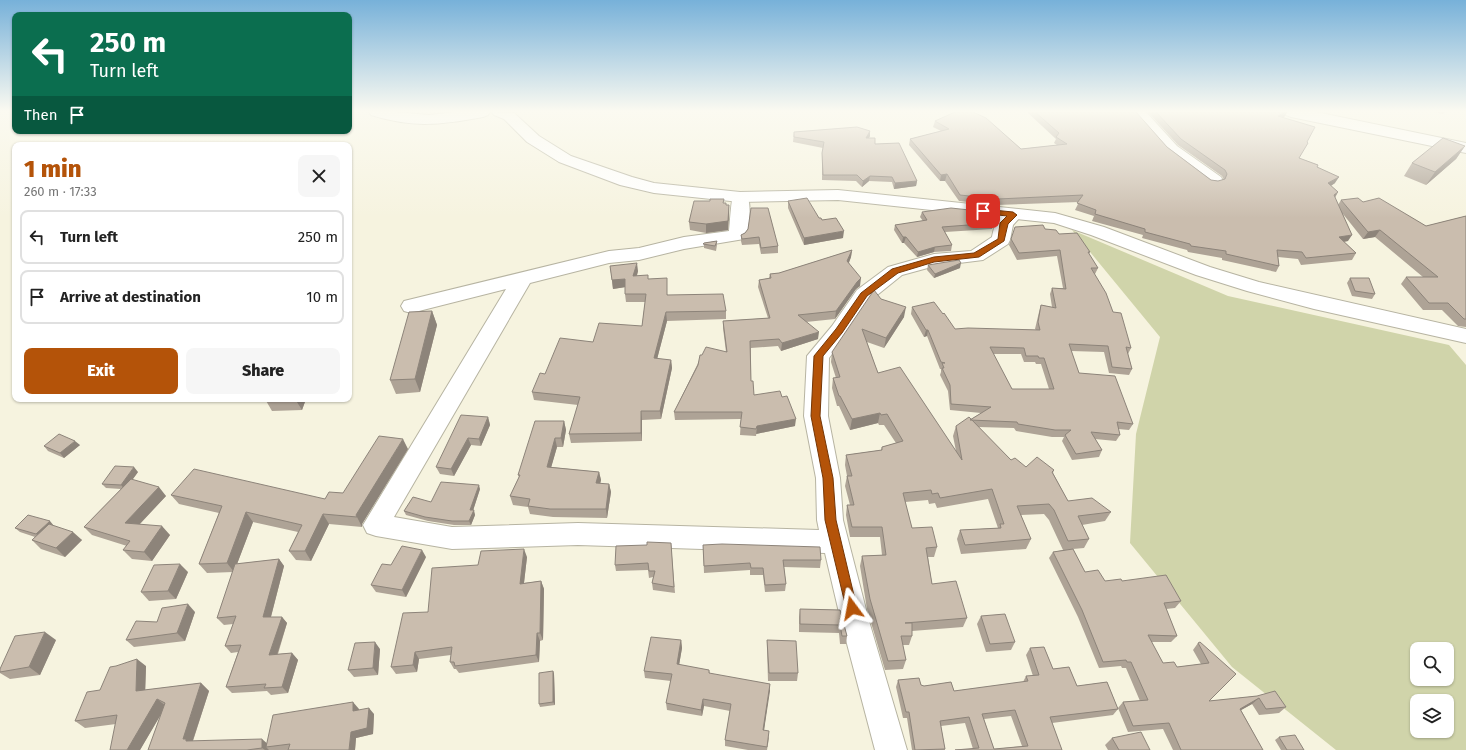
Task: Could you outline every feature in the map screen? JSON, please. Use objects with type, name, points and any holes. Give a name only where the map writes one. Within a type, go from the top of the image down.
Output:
[{"type":"street","points":[[546,147],[565,159],[626,182],[654,188],[740,197],[838,195],[1013,215],[1042,216],[1067,221],[1224,278],[1333,306],[1466,336]]},
{"type":"street","points":[[1169,147],[1215,181]]},
{"type":"street","points":[[411,306],[609,257],[639,254],[684,243],[738,235],[741,209],[740,197]]},
{"type":"street","points":[[891,750],[855,621],[830,520],[828,478],[816,416],[818,356],[839,331],[864,295],[895,271],[934,260],[976,256],[1001,240],[1004,223],[1013,215]]},
{"type":"street","points":[[522,279],[376,525],[452,538],[578,534],[836,542]]},
{"type":"green space","points":[[1072,230],[1228,296],[1449,345],[1466,365],[1466,750],[1336,750],[1232,667],[1130,543],[1136,434],[1160,337]]},
{"type":"building","points":[[823,147],[901,147],[917,181],[895,183],[892,177],[870,176],[863,181],[857,175],[823,175]]},
{"type":"building","points":[[917,147],[1019,147],[1021,149],[1039,147],[1167,147],[1211,180],[1218,181],[1225,179],[1227,174],[1225,170],[1192,147],[1306,147],[1299,158],[1318,165],[1317,167],[1339,177],[1328,183],[1338,192],[1334,195],[1352,235],[1339,237],[1356,253],[1306,258],[1302,252],[1277,250],[1279,266],[1226,254],[1226,251],[1191,246],[1190,244],[1145,232],[1145,229],[1095,214],[1096,210],[1077,203],[1083,195],[998,199],[960,195],[947,174],[941,175]]},
{"type":"building","points":[[1432,147],[1464,147],[1435,172],[1412,163]]},
{"type":"building","points":[[807,198],[819,218],[822,220],[836,218],[844,231],[804,238],[788,201]]},
{"type":"building","points":[[1358,198],[1363,202],[1379,198],[1426,226],[1466,216],[1466,319],[1464,319],[1448,303],[1429,303],[1406,277],[1438,277],[1380,230],[1368,232],[1341,200]]},
{"type":"building","points":[[710,199],[724,199],[723,203],[729,205],[728,221],[706,224],[689,222],[694,201],[710,201]]},
{"type":"building","points":[[751,208],[768,208],[778,246],[761,248],[759,237],[742,239],[741,235],[748,229]]},
{"type":"building","points":[[951,208],[997,214],[994,223],[942,227],[952,245],[935,247],[918,252],[906,237],[903,237],[895,225],[927,220],[922,212]]},
{"type":"building","points":[[1043,225],[1045,229],[1056,230],[1059,234],[1077,233],[1090,252],[1088,252],[1098,268],[1091,268],[1106,293],[1113,312],[1121,313],[1131,348],[1126,347],[1132,369],[1112,367],[1108,346],[1069,344],[1079,373],[1115,376],[1133,424],[1117,422],[1120,435],[1091,432],[1102,450],[1076,454],[1065,435],[1071,430],[1055,430],[1018,424],[1017,422],[970,420],[991,407],[951,404],[950,385],[942,368],[944,368],[942,363],[945,363],[941,362],[928,330],[926,330],[912,307],[934,302],[955,329],[1040,330],[1038,322],[1041,305],[1056,308],[1052,288],[1066,289],[1060,250],[1019,253],[1011,239],[1015,227]],"holes":[[[990,347],[1024,348],[1026,356],[1038,356],[1039,358],[1044,358],[1054,389],[1012,389]]]},
{"type":"building","points":[[717,241],[715,246],[703,244],[704,243]]},
{"type":"building","points":[[852,250],[847,261],[861,278],[836,311],[798,315],[819,332],[782,343],[779,339],[750,341],[751,381],[753,381],[754,395],[780,391],[782,397],[787,396],[796,419],[757,426],[756,429],[740,427],[742,412],[674,412],[698,365],[700,355],[702,355],[706,347],[727,352],[723,321],[770,318],[759,280],[771,278],[770,274],[779,273]]},
{"type":"building","points":[[959,260],[961,263],[935,274],[928,265]]},
{"type":"building","points":[[637,263],[633,276],[648,275],[648,279],[667,278],[667,295],[723,294],[726,311],[666,312],[654,358],[671,360],[660,411],[641,411],[641,433],[569,434],[580,397],[532,392],[540,373],[545,374],[560,338],[593,342],[599,323],[642,326],[646,294],[625,294],[625,279],[612,280],[610,266]]},
{"type":"building","points":[[1350,278],[1369,278],[1375,294],[1355,291]]},
{"type":"building","points":[[874,290],[881,299],[906,307],[886,338],[862,329],[878,373],[900,367],[962,460],[956,426],[969,417],[1011,460],[1015,458],[1026,467],[1037,457],[1054,470],[1052,472],[1068,501],[1092,498],[1111,512],[1078,516],[1089,539],[1068,541],[1054,510],[1049,504],[1017,506],[1031,539],[965,545],[960,530],[1001,528],[1000,524],[1004,524],[992,489],[940,498],[938,493],[932,494],[931,490],[903,493],[912,528],[932,527],[937,547],[926,548],[932,584],[956,581],[967,618],[905,623],[912,623],[912,636],[901,636],[906,660],[888,661],[870,599],[862,556],[886,555],[882,527],[852,527],[847,505],[854,505],[847,476],[852,476],[846,455],[882,450],[882,447],[903,441],[887,414],[881,415],[880,413],[852,419],[839,396],[833,378],[840,377],[832,352]]},
{"type":"building","points":[[432,311],[415,379],[390,380],[409,312]]},
{"type":"building","points":[[461,415],[488,417],[479,439],[468,438],[451,469],[436,467]]},
{"type":"building","points":[[535,421],[564,421],[561,438],[555,438],[547,467],[599,472],[596,483],[609,484],[606,509],[550,509],[528,506],[530,499],[510,496],[520,475],[518,475]]},
{"type":"building","points":[[59,434],[75,441],[60,453],[44,446]]},
{"type":"building","points":[[379,436],[403,439],[356,515],[357,517],[323,514],[305,551],[289,551],[302,525],[246,512],[227,563],[199,564],[222,506],[171,495],[194,469],[325,499],[329,492],[343,493]]},
{"type":"building","points":[[115,466],[134,467],[121,485],[102,484]]},
{"type":"building","points":[[131,479],[159,487],[125,523],[162,526],[144,552],[123,550],[130,541],[84,527]]},
{"type":"building","points":[[441,482],[479,485],[470,510],[474,510],[469,521],[452,521],[425,517],[404,511],[413,497],[431,502]]},
{"type":"building","points":[[28,515],[50,521],[36,534],[15,528]]},
{"type":"building","points":[[49,524],[73,532],[56,548],[32,540]]},
{"type":"building","points":[[647,542],[671,543],[674,587],[652,583],[655,571],[649,571],[648,563],[615,565],[616,546],[647,545]]},
{"type":"building","points":[[722,544],[820,547],[821,560],[783,560],[786,584],[765,585],[763,568],[751,568],[750,563],[704,566],[703,545]]},
{"type":"building","points":[[402,546],[422,550],[402,590],[371,585],[382,564],[391,565]]},
{"type":"building","points":[[524,549],[520,584],[541,581],[540,633],[537,633],[536,655],[455,666],[454,662],[450,662],[452,647],[415,652],[413,665],[391,667],[403,613],[428,612],[432,568],[478,565],[481,551]]},
{"type":"building","points":[[1073,549],[1085,572],[1098,570],[1105,581],[1121,579],[1122,581],[1166,575],[1181,601],[1164,603],[1177,636],[1148,635],[1163,663],[1174,662],[1177,667],[1209,663],[1198,643],[1200,642],[1236,674],[1209,701],[1257,696],[1275,691],[1286,707],[1266,709],[1259,698],[1240,709],[1263,750],[1181,750],[1169,723],[1133,726],[1123,702],[1148,700],[1131,662],[1127,662],[1126,660],[1103,662],[1082,610],[1053,552]]},
{"type":"building","points":[[279,559],[263,617],[282,617],[269,655],[292,653],[282,687],[264,688],[266,684],[226,687],[241,645],[225,646],[236,616],[217,618],[235,564]]},
{"type":"building","points":[[180,564],[168,591],[141,592],[154,565]]},
{"type":"building","points":[[188,604],[177,633],[126,640],[136,621],[157,622],[162,608]]},
{"type":"building","points":[[800,609],[840,610],[847,636],[842,636],[840,625],[800,624]]},
{"type":"building","points":[[1005,614],[1015,642],[990,644],[981,616]]},
{"type":"building","points":[[45,632],[29,667],[0,672],[15,636]]},
{"type":"building","points":[[651,637],[681,640],[677,664],[709,670],[709,673],[770,684],[763,730],[769,731],[767,747],[725,740],[731,704],[703,699],[701,710],[666,703],[672,674],[644,671]]},
{"type":"building","points":[[767,640],[796,641],[798,673],[769,673]]},
{"type":"building","points":[[375,642],[373,668],[348,670],[355,643]]},
{"type":"building","points":[[1044,647],[1053,669],[1069,667],[1077,686],[1107,682],[1118,709],[1050,717],[1062,750],[955,750],[979,748],[969,717],[940,721],[945,749],[915,750],[909,712],[906,712],[898,680],[919,678],[921,685],[924,686],[951,682],[954,691],[1028,681],[1026,676],[1039,675],[1030,648]],"holes":[[[1015,710],[1028,746],[994,749],[982,714]]]},
{"type":"building","points":[[137,659],[136,691],[201,683],[183,739],[186,739],[186,741],[262,739],[262,748],[247,750],[148,750],[165,703],[157,699],[127,750],[110,750],[117,715],[75,721],[87,692],[100,690],[110,667]]},
{"type":"building","points":[[553,671],[553,702],[539,704],[539,673]]},
{"type":"building","points":[[353,702],[353,711],[369,708],[367,728],[351,732],[349,750],[288,750],[290,744],[266,747],[273,715]]},
{"type":"building","points":[[1141,732],[1150,750],[1119,750],[1112,738]]},
{"type":"building","points":[[1295,735],[1304,750],[1287,750],[1279,737]]},
{"type":"route","points":[[852,608],[830,520],[828,478],[816,416],[818,356],[839,331],[864,295],[895,271],[934,260],[976,256],[1001,240],[1004,223],[1013,215],[983,211]]}]
